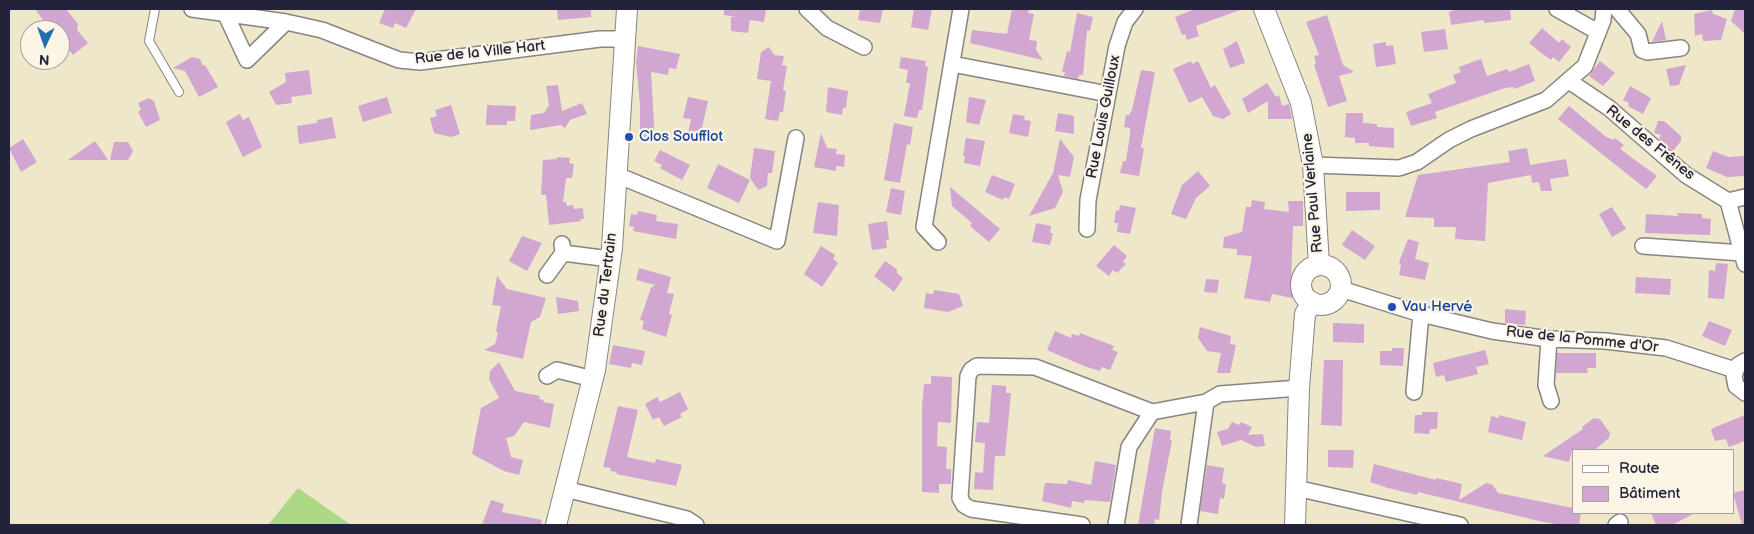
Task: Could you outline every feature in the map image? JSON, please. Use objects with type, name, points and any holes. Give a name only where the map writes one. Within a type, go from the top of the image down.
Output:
[{"type":"street","name":"Rue de la Ville Hart","points":[[192,9],[286,22],[322,30],[399,60],[420,62],[600,40],[625,39]]},
{"type":"street","name":"Rue du Tertrain","points":[[556,525],[593,379],[610,258],[627,9]]},
{"type":"street","points":[[807,9],[827,28],[864,48]]},
{"type":"street","points":[[938,242],[924,227],[961,9]]},
{"type":"street","name":"Rue Louis Guilloux","points":[[1087,229],[1088,200],[1117,46],[1125,22],[1135,9]]},
{"type":"street","name":"Rue Paul Verlaine","points":[[1264,9],[1301,103],[1313,165],[1319,265]]},
{"type":"street","points":[[1557,9],[1598,32]]},
{"type":"street","points":[[1313,165],[1399,168],[1417,162],[1449,140],[1471,129],[1507,117],[1546,100],[1585,66],[1598,32],[1604,9]]},
{"type":"street","points":[[1617,9],[1638,34],[1642,50],[1647,52],[1680,48]]},
{"type":"street","points":[[226,15],[247,60],[286,22]]},
{"type":"street","points":[[952,64],[1108,94]]},
{"type":"street","name":"Rue des Frênes","points":[[1569,81],[1609,108],[1686,175],[1728,201]]},
{"type":"street","points":[[617,175],[777,241],[796,138]]},
{"type":"street","points":[[1643,246],[1744,258],[1728,201],[1745,197]]},
{"type":"street","points":[[547,275],[562,249],[610,258]]},
{"type":"street","points":[[1319,265],[1332,267],[1337,271],[1342,283],[1341,289],[1339,295],[1330,303],[1318,305],[1303,293],[1302,281],[1308,270],[1319,265]]},
{"type":"street","name":"Rue de la Pomme d'Or","points":[[1341,289],[1421,314],[1492,331],[1549,339],[1605,341],[1666,348],[1740,366]]},
{"type":"street","points":[[1296,525],[1298,388],[1306,314],[1312,302]]},
{"type":"street","points":[[1414,392],[1421,314]]},
{"type":"street","points":[[1549,339],[1546,385],[1551,401]]},
{"type":"street","points":[[1082,525],[971,509],[964,505],[960,498],[968,376],[971,370],[977,366],[1035,367],[1152,412],[1206,402],[1220,394],[1298,388]]},
{"type":"street","points":[[1740,366],[1734,381],[1736,386],[1745,393]]},
{"type":"street","points":[[552,369],[593,379]]},
{"type":"street","points":[[1189,525],[1206,402]]},
{"type":"street","points":[[1116,525],[1129,448],[1152,412]]},
{"type":"street","points":[[1296,488],[1460,525]]},
{"type":"street","points":[[565,489],[687,518],[696,525]]},
{"type":"lane","points":[[154,9],[149,41],[178,92]]},
{"type":"green space","points":[[298,488],[351,525],[268,525]]},
{"type":"building","points":[[35,9],[66,9],[78,24],[77,30],[88,43],[73,55],[70,51],[70,20],[43,20]]},
{"type":"building","points":[[385,9],[416,9],[406,28],[395,23],[393,28],[379,23]]},
{"type":"building","points":[[557,9],[591,9],[591,17],[558,20]]},
{"type":"building","points":[[724,9],[766,9],[764,22],[750,20],[748,33],[731,31],[731,17],[737,17],[724,15]]},
{"type":"building","points":[[860,9],[883,9],[880,23],[858,20]]},
{"type":"building","points":[[914,9],[932,9],[928,30],[911,27]]},
{"type":"building","points":[[1012,9],[1029,9],[1028,13],[1034,14],[1029,40],[1037,41],[1036,50],[1043,60],[970,43],[972,30],[1007,34]]},
{"type":"building","points":[[1195,9],[1240,10],[1196,26],[1199,36],[1187,40],[1185,34],[1182,35],[1175,17]]},
{"type":"building","points":[[1457,9],[1510,9],[1511,20],[1484,23],[1484,20],[1451,25],[1449,12]]},
{"type":"building","points":[[1735,9],[1745,9],[1745,34],[1731,21]]},
{"type":"building","points":[[1712,10],[1713,14],[1727,19],[1721,40],[1703,41],[1702,34],[1695,36],[1694,14]]},
{"type":"building","points":[[1077,13],[1093,17],[1090,31],[1087,30],[1083,75],[1079,75],[1078,79],[1064,76],[1065,72],[1062,72],[1067,51],[1070,52]]},
{"type":"building","points":[[1327,15],[1343,65],[1354,72],[1339,76],[1347,101],[1328,107],[1314,65],[1316,64],[1314,56],[1319,55],[1306,22]]},
{"type":"building","points":[[1662,21],[1666,40],[1652,42]]},
{"type":"building","points":[[1542,28],[1559,43],[1562,39],[1571,47],[1559,62],[1553,57],[1551,60],[1529,43]]},
{"type":"building","points":[[1445,29],[1448,49],[1424,52],[1421,32]]},
{"type":"building","points":[[1237,41],[1245,63],[1230,68],[1223,49]]},
{"type":"building","points":[[1386,42],[1386,46],[1393,45],[1396,64],[1376,67],[1373,44]]},
{"type":"building","points":[[638,46],[680,54],[676,69],[669,68],[668,75],[651,72],[655,140],[640,141],[640,105],[636,61]]},
{"type":"building","points":[[769,47],[774,55],[784,56],[782,65],[787,66],[783,90],[786,91],[783,112],[780,112],[778,121],[765,119],[771,81],[757,79],[761,52]]},
{"type":"building","points":[[192,57],[200,59],[218,87],[199,97],[185,71],[173,68]]},
{"type":"building","points":[[901,57],[926,61],[925,66],[928,67],[922,110],[919,110],[917,118],[904,116],[910,83],[906,83],[908,70],[899,68]]},
{"type":"building","points":[[1481,59],[1487,76],[1507,69],[1509,72],[1529,64],[1535,81],[1514,89],[1513,87],[1505,88],[1435,112],[1437,118],[1411,126],[1406,112],[1432,103],[1428,94],[1456,83],[1453,75],[1461,72],[1459,67]]},
{"type":"building","points":[[1191,61],[1192,64],[1198,61],[1211,88],[1215,85],[1231,114],[1223,119],[1213,116],[1202,97],[1189,103],[1173,69]]},
{"type":"building","points":[[1600,61],[1615,73],[1603,86],[1589,76]]},
{"type":"building","points":[[1686,65],[1679,85],[1670,86],[1666,69]]},
{"type":"building","points":[[309,70],[312,94],[291,97],[292,103],[276,105],[269,92],[286,82],[285,73]]},
{"type":"building","points":[[1141,70],[1155,72],[1141,148],[1144,148],[1139,176],[1120,173],[1123,161],[1126,161],[1130,135],[1130,128],[1124,127],[1126,115],[1129,115],[1132,110]]},
{"type":"building","points":[[1267,83],[1276,97],[1279,95],[1282,106],[1289,104],[1292,119],[1268,119],[1268,101],[1248,113],[1242,99]]},
{"type":"building","points":[[558,85],[562,111],[582,103],[587,114],[570,120],[565,128],[561,125],[530,130],[531,115],[544,113],[549,105],[546,86]]},
{"type":"building","points":[[1630,86],[1651,98],[1643,114],[1628,106],[1629,103],[1623,100]]},
{"type":"building","points":[[828,87],[848,91],[846,108],[843,108],[842,115],[826,112]]},
{"type":"building","points":[[387,97],[392,113],[363,122],[358,106]]},
{"type":"building","points":[[688,97],[708,101],[699,141],[687,138],[691,119],[683,118]]},
{"type":"building","points":[[969,97],[986,100],[979,125],[966,122]]},
{"type":"building","points":[[149,98],[154,101],[160,120],[146,127],[138,112],[141,110],[138,103]]},
{"type":"building","points":[[451,105],[460,134],[451,137],[434,133],[430,118],[437,116],[435,110]]},
{"type":"building","points":[[487,105],[516,106],[515,121],[507,121],[507,125],[486,125]]},
{"type":"building","points":[[1569,106],[1605,136],[1613,140],[1615,138],[1624,145],[1620,149],[1657,176],[1646,189],[1558,119]]},
{"type":"building","points":[[1058,113],[1074,116],[1074,134],[1055,131]]},
{"type":"building","points":[[1346,113],[1363,113],[1363,123],[1377,124],[1377,127],[1394,128],[1394,148],[1369,146],[1369,143],[1355,143],[1355,138],[1345,137]]},
{"type":"building","points":[[240,114],[243,120],[249,117],[262,147],[243,157],[226,122]]},
{"type":"building","points":[[1013,114],[1025,116],[1024,120],[1031,121],[1028,137],[1009,133]]},
{"type":"building","points":[[332,117],[336,138],[299,144],[297,126],[317,123],[317,120]]},
{"type":"building","points":[[1658,121],[1664,121],[1681,136],[1681,141],[1673,151],[1659,139],[1661,135],[1654,133]]},
{"type":"building","points":[[894,123],[913,127],[910,145],[907,144],[900,183],[884,180]]},
{"type":"building","points":[[821,133],[827,148],[837,149],[836,154],[845,155],[844,167],[836,166],[836,171],[814,167]]},
{"type":"building","points":[[966,138],[985,141],[980,166],[964,163],[965,156],[963,156]]},
{"type":"building","points":[[23,139],[37,162],[21,172],[9,148]]},
{"type":"building","points":[[1060,139],[1074,157],[1070,177],[1058,175],[1063,192],[1055,208],[1029,216],[1053,173]]},
{"type":"building","points":[[95,141],[108,160],[68,160]]},
{"type":"building","points":[[114,142],[128,142],[133,151],[128,160],[110,160]]},
{"type":"building","points":[[754,148],[775,151],[772,173],[768,173],[767,186],[758,190],[750,178]]},
{"type":"building","points":[[1527,148],[1530,165],[1566,159],[1569,176],[1550,179],[1552,191],[1541,191],[1539,182],[1532,183],[1531,175],[1488,183],[1485,241],[1455,239],[1456,227],[1434,227],[1434,218],[1405,217],[1418,175],[1510,162],[1508,151]]},
{"type":"building","points":[[660,150],[690,165],[682,180],[660,168],[662,165],[654,161]]},
{"type":"building","points":[[1713,151],[1728,157],[1745,156],[1745,176],[1727,177],[1706,168]]},
{"type":"building","points":[[557,157],[570,158],[569,163],[574,164],[572,178],[566,178],[563,202],[566,202],[567,206],[573,205],[574,209],[583,208],[584,219],[549,225],[546,195],[541,195],[543,160],[557,159]]},
{"type":"building","points":[[718,164],[750,180],[739,203],[707,188]]},
{"type":"building","points":[[1198,171],[1210,186],[1196,198],[1186,219],[1171,214],[1182,185]]},
{"type":"building","points":[[992,175],[1015,184],[1009,199],[1004,197],[1003,200],[985,192]]},
{"type":"building","points":[[950,187],[1000,229],[989,242],[970,226],[972,223],[952,206]]},
{"type":"building","points":[[891,188],[905,191],[901,215],[886,212]]},
{"type":"building","points":[[1346,192],[1380,192],[1380,210],[1346,211]]},
{"type":"building","points":[[1252,200],[1265,202],[1264,209],[1289,212],[1288,201],[1303,201],[1303,226],[1293,226],[1291,283],[1295,283],[1292,298],[1272,294],[1270,302],[1244,298],[1252,256],[1237,255],[1237,249],[1223,248],[1224,237],[1242,232],[1246,207],[1251,207]]},
{"type":"building","points":[[818,202],[839,205],[837,236],[813,233]]},
{"type":"building","points":[[1120,205],[1136,208],[1130,234],[1117,232],[1118,223],[1114,223],[1116,210],[1119,211]]},
{"type":"building","points":[[1612,207],[1626,229],[1612,237],[1599,214]]},
{"type":"building","points":[[638,211],[657,215],[656,221],[678,224],[676,239],[633,231],[634,227],[629,226],[631,214],[637,215]]},
{"type":"building","points":[[1676,213],[1702,214],[1702,218],[1711,219],[1710,235],[1645,233],[1646,214],[1679,216]]},
{"type":"building","points":[[887,221],[889,240],[886,240],[887,248],[872,250],[868,224]]},
{"type":"building","points":[[1036,223],[1051,226],[1050,233],[1053,233],[1050,245],[1032,242]]},
{"type":"building","points":[[1352,230],[1375,246],[1365,260],[1342,245]]},
{"type":"building","points":[[522,236],[542,243],[527,271],[509,261]]},
{"type":"building","points":[[1408,239],[1419,242],[1415,259],[1429,263],[1425,280],[1399,275],[1401,265],[1399,262]]},
{"type":"building","points":[[1114,245],[1127,256],[1123,262],[1126,264],[1117,273],[1113,270],[1109,276],[1096,266]]},
{"type":"building","points":[[821,246],[835,255],[833,259],[838,263],[822,287],[804,274]]},
{"type":"building","points":[[885,261],[898,270],[896,272],[903,278],[894,292],[874,276]]},
{"type":"building","points":[[1716,263],[1728,264],[1724,299],[1708,298],[1709,270],[1715,271]]},
{"type":"building","points":[[639,268],[671,277],[667,293],[674,294],[669,314],[672,315],[666,337],[642,329],[644,321],[640,320],[651,288],[655,285],[636,280]]},
{"type":"building","points":[[497,276],[507,289],[546,298],[540,317],[531,322],[523,359],[484,350],[495,344],[498,333],[496,331],[501,306],[492,305]]},
{"type":"building","points":[[1636,277],[1671,279],[1670,295],[1635,293]]},
{"type":"building","points":[[1206,279],[1219,280],[1217,293],[1204,292]]},
{"type":"building","points":[[934,290],[959,294],[963,306],[948,312],[924,308],[926,293],[933,294]]},
{"type":"building","points":[[556,297],[578,301],[579,311],[558,314]]},
{"type":"building","points":[[1505,309],[1526,311],[1525,325],[1505,323]]},
{"type":"building","points":[[1709,321],[1732,330],[1725,346],[1702,336]]},
{"type":"building","points":[[1333,323],[1364,324],[1364,343],[1333,342]]},
{"type":"building","points":[[1200,327],[1231,336],[1230,344],[1236,345],[1230,373],[1217,373],[1221,353],[1207,351],[1198,338]]},
{"type":"building","points":[[1055,331],[1071,338],[1072,334],[1079,336],[1080,333],[1114,346],[1112,350],[1118,352],[1110,370],[1102,367],[1100,371],[1084,366],[1047,350]]},
{"type":"building","points":[[613,345],[645,351],[642,365],[632,363],[631,368],[609,364]]},
{"type":"building","points":[[1392,348],[1404,348],[1403,366],[1380,365],[1380,351],[1392,351]]},
{"type":"building","points":[[1485,350],[1489,364],[1476,367],[1478,374],[1446,382],[1444,375],[1436,377],[1433,363]]},
{"type":"building","points":[[1557,353],[1596,353],[1596,368],[1587,368],[1588,373],[1556,373]]},
{"type":"building","points":[[1324,360],[1343,360],[1342,426],[1321,425]]},
{"type":"building","points":[[499,362],[515,391],[540,396],[539,399],[544,400],[543,402],[554,404],[550,428],[524,422],[514,436],[506,438],[511,457],[523,460],[519,475],[504,471],[472,454],[481,408],[499,398],[489,379],[490,371]]},
{"type":"building","points":[[931,376],[952,377],[951,423],[938,422],[937,446],[947,447],[946,469],[951,469],[951,484],[939,484],[939,493],[922,492],[922,406],[924,384],[931,384]]},
{"type":"building","points":[[992,385],[1006,386],[1006,393],[1011,393],[1005,456],[995,456],[993,490],[974,489],[975,472],[983,473],[985,443],[975,442],[977,422],[989,423]]},
{"type":"building","points":[[680,392],[688,409],[680,414],[682,417],[664,426],[659,417],[653,420],[645,404],[657,397],[660,402]]},
{"type":"building","points":[[618,406],[638,410],[627,457],[655,463],[656,459],[682,465],[676,486],[616,474],[617,472],[610,471],[611,468],[603,467]]},
{"type":"building","points":[[1422,412],[1438,412],[1437,429],[1430,429],[1429,434],[1414,433],[1415,415],[1422,415]]},
{"type":"building","points":[[1499,415],[1526,422],[1522,440],[1488,432],[1491,416],[1499,418]]},
{"type":"building","points":[[1745,415],[1745,441],[1729,447],[1726,439],[1715,441],[1711,430],[1713,428]]},
{"type":"building","points":[[1594,418],[1600,419],[1610,433],[1609,438],[1596,449],[1572,449],[1569,462],[1543,456],[1583,429],[1582,427]]},
{"type":"building","points":[[1232,422],[1239,425],[1241,422],[1252,427],[1248,435],[1263,434],[1265,446],[1256,447],[1241,440],[1222,446],[1217,432],[1228,429]]},
{"type":"building","points":[[1155,428],[1171,431],[1170,440],[1172,440],[1162,492],[1159,520],[1155,519],[1154,525],[1138,525]]},
{"type":"building","points":[[1328,450],[1354,450],[1353,468],[1328,467]]},
{"type":"building","points":[[1095,461],[1116,465],[1110,502],[1085,500],[1084,503],[1072,501],[1071,508],[1042,501],[1045,483],[1067,484],[1068,480],[1091,485]]},
{"type":"building","points":[[1374,464],[1436,480],[1436,478],[1462,484],[1459,500],[1486,483],[1493,485],[1498,493],[1572,508],[1572,514],[1581,514],[1579,525],[1560,525],[1539,521],[1418,492],[1417,495],[1370,482]]},
{"type":"building","points":[[1207,465],[1224,468],[1222,483],[1226,484],[1224,499],[1220,498],[1218,514],[1200,511]]},
{"type":"building","points":[[1745,490],[1745,525],[1742,525],[1734,493]]},
{"type":"building","points":[[491,500],[504,504],[502,512],[542,520],[541,525],[482,525]]},
{"type":"building","points":[[1651,514],[1693,514],[1672,525],[1656,525]]},
{"type":"place","name":"Clos Soufflot","points":[[629,137]]},
{"type":"place","name":"Vau Hervé","points":[[1392,307]]}]
